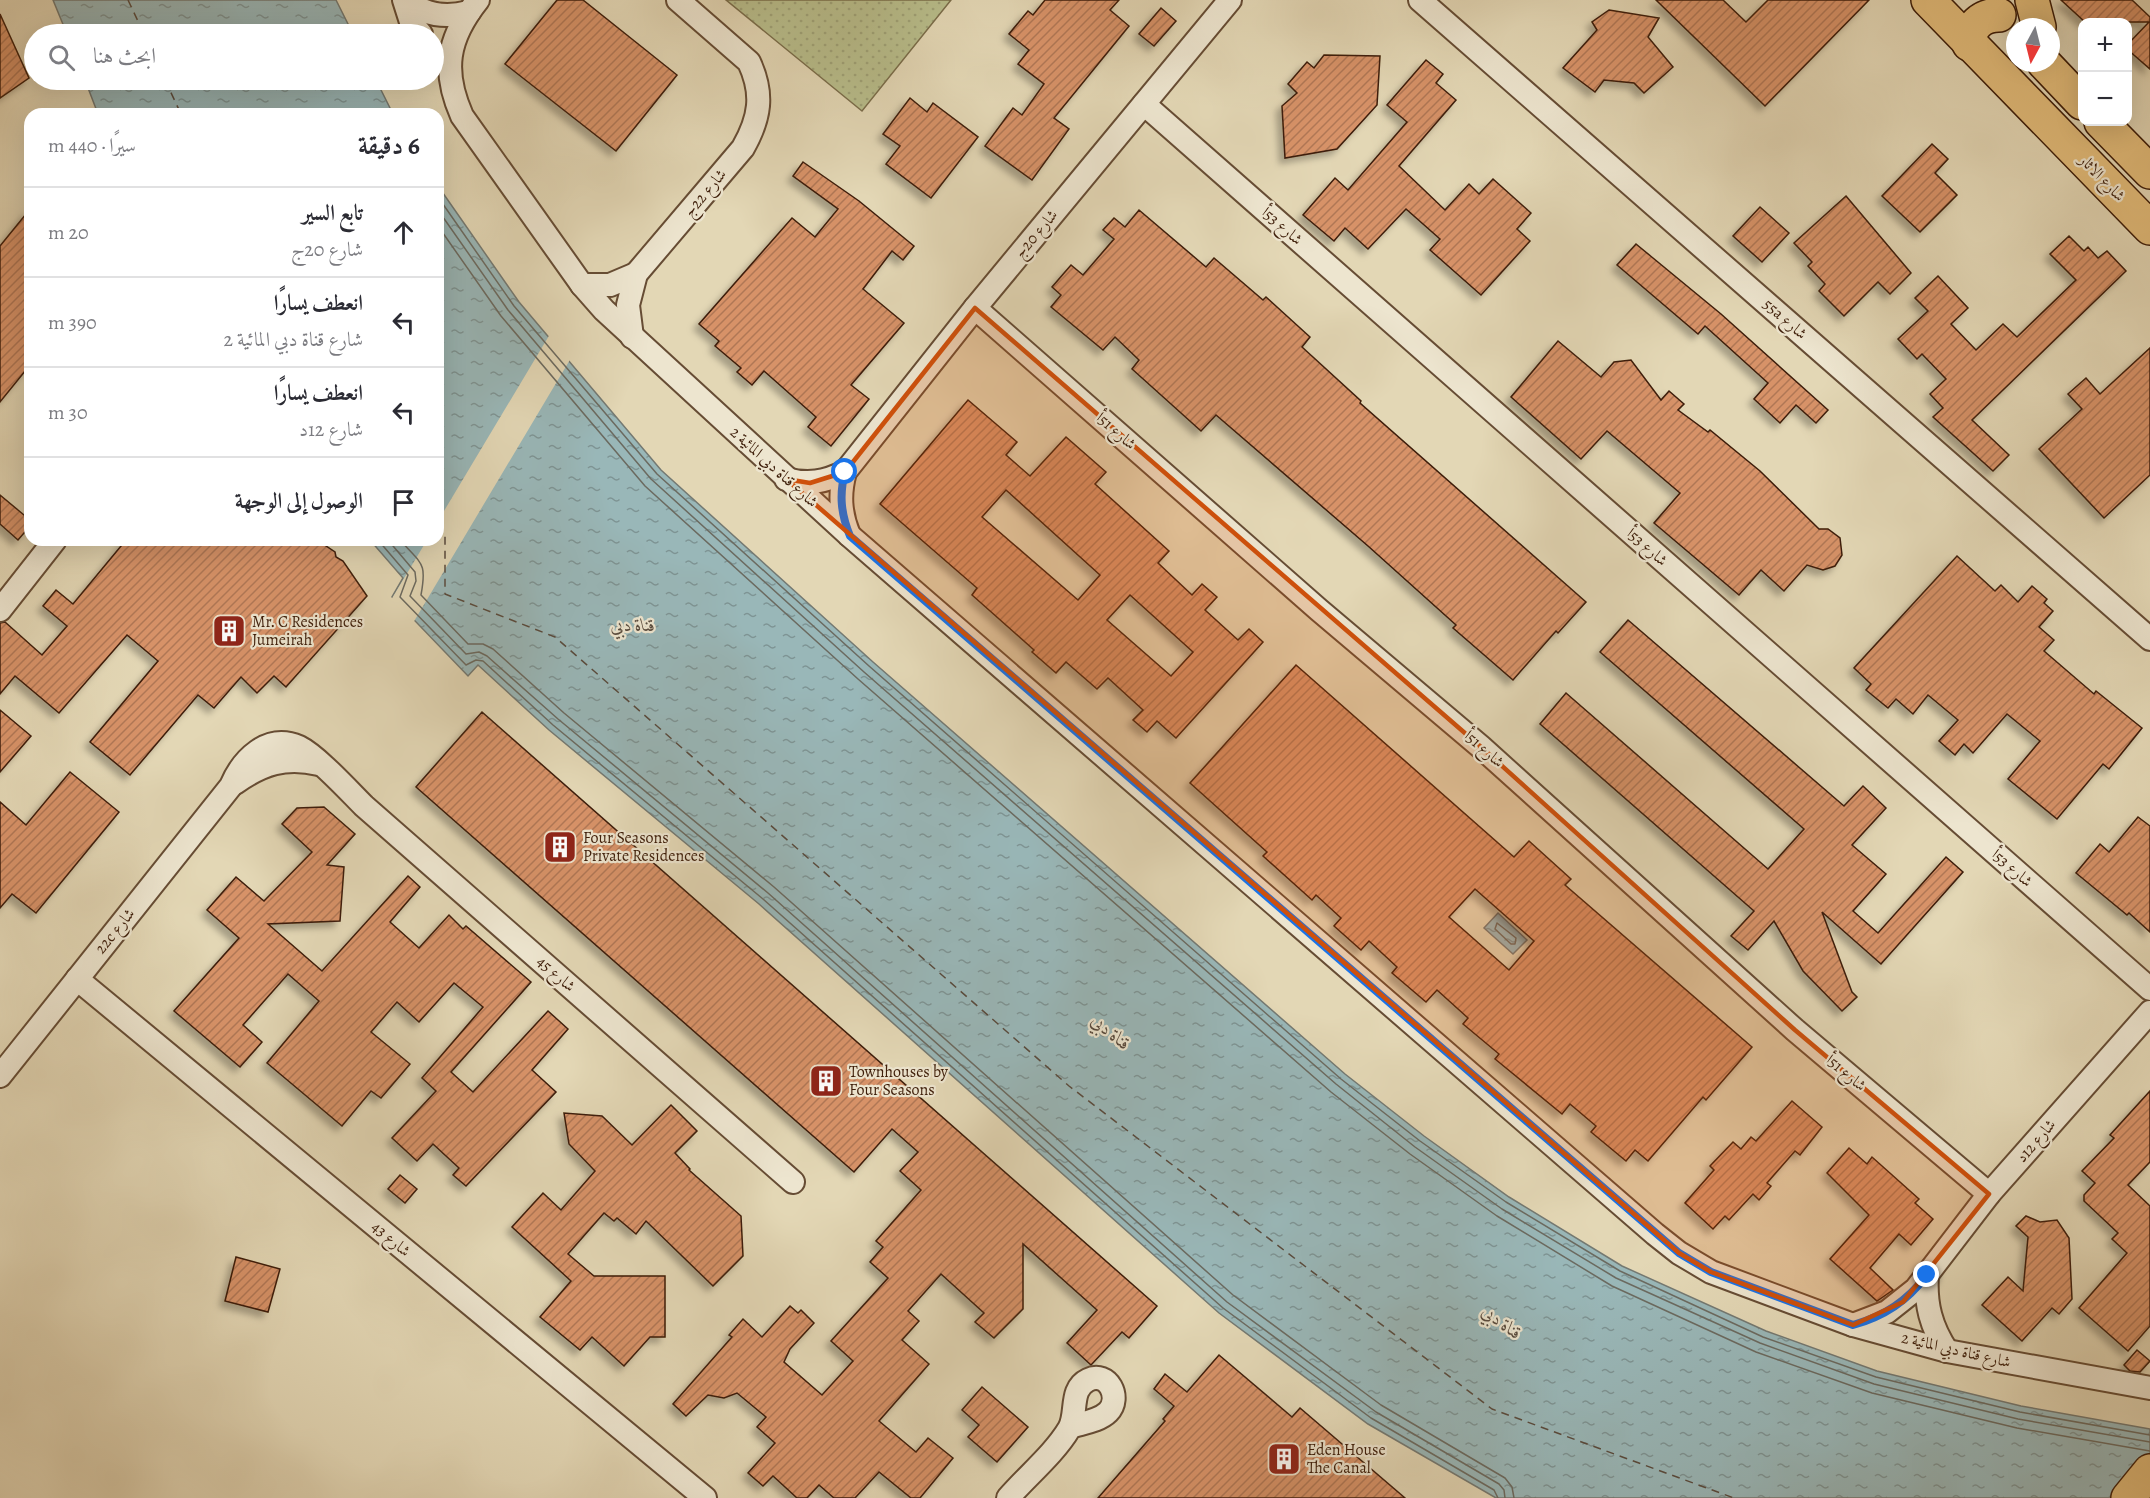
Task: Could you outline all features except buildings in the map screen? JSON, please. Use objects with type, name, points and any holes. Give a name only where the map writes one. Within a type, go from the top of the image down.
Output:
[{"type":"main road","name":"شارع الاثار","points":[[1928,0],[2150,228]]},
{"type":"main road","points":[[2032,0],[2036,18]]},
{"type":"main road","points":[[1969,44],[1970,33],[1976,24],[1984,18],[2000,16]]},
{"type":"main road","points":[[2055,72],[2078,98]]},
{"type":"main road","points":[[2105,126],[2150,172]]},
{"type":"main road","points":[[2128,1498],[2150,1471]]},
{"type":"street","name":"شارع قناة دبي المائية 2","points":[[406,0],[429,13],[449,16],[473,6]]},
{"type":"street","name":"شارع قناة دبي المائية 2","points":[[406,0],[412,24]]},
{"type":"street","name":"شارع 22ج","points":[[632,336],[628,305],[636,274],[743,148],[753,130],[760,103],[755,75],[749,62],[678,0]]},
{"type":"street","name":"شارع 20ج","points":[[845,472],[975,308],[1230,0]]},
{"type":"street","name":"55a شارع","points":[[1420,0],[2150,639]]},
{"type":"street","name":"شارع قناة دبي المائية 2","points":[[444,44],[473,6]]},
{"type":"street","name":"شارع قناة دبي المائية 2","points":[[444,53],[450,81],[462,116],[582,285],[632,336],[850,536],[1671,1247],[1711,1272],[1853,1325],[1947,1351],[2150,1388]]},
{"type":"street","name":"شارع 53أ","points":[[1144,104],[2150,989]]},
{"type":"street","name":"شارع 22ج","points":[[582,285],[610,285],[636,274]]},
{"type":"street","name":"شارع 51أ","points":[[975,308],[1319,610],[1481,747],[1795,1030],[1989,1194]]},
{"type":"street","points":[[786,479],[798,482],[823,481],[845,472],[841,504],[850,536]]},
{"type":"street","points":[[0,610],[50,546]]},
{"type":"street","name":"22c شارع","points":[[0,1076],[231,786],[269,764],[294,760],[320,765]]},
{"type":"street","name":"شارع 45","points":[[320,765],[793,1182]]},
{"type":"street","name":"شارع 43","points":[[77,979],[705,1498]]},
{"type":"street","name":"شارع 12د","points":[[1853,1325],[1887,1312],[1903,1302],[1927,1275],[1989,1194],[2150,1012]]},
{"type":"street","points":[[1927,1275],[1929,1315],[1947,1351]]},
{"type":"street","points":[[1008,1498],[1070,1427]]},
{"type":"highlighted area","points":[[975,308],[1481,747],[1795,1030],[1989,1194],[1903,1302],[1853,1325],[1711,1272],[1679,1253],[786,479],[810,483],[845,472]]},
{"type":"green space","points":[[726,0],[951,0],[862,111]]},
{"type":"water","points":[[53,0],[336,0],[348,24],[63,24]]},
{"type":"water","points":[[89,90],[381,90],[390,108],[96,108]]},
{"type":"water","name":"قناة دبي","points":[[444,195],[519,302],[661,470],[873,662],[1345,1074],[1424,1136],[1509,1197],[1622,1266],[1766,1331],[1877,1371],[2021,1406],[2150,1429],[2150,1498],[1496,1498],[1368,1424],[1219,1313],[759,904],[549,730],[478,665],[468,676],[392,597],[403,578],[375,546],[444,546]]},
{"type":"water","points":[[1498,913],[1527,940],[1513,954],[1484,928]]},
{"type":"pier","points":[[550,334],[571,358],[413,623],[391,600],[423,546],[444,546],[444,511]]},
{"type":"ferry route","points":[[128,0],[139,24]]},
{"type":"ferry route","points":[[170,90],[178,108]]},
{"type":"ferry route","points":[[444,534],[445,594],[555,637],[1069,1086],[1492,1409],[1734,1498]]},
{"type":"place","name":"Mr. C Residences Jumeirah","points":[[229,631]]},
{"type":"place","name":"Four Seasons Private Residences","points":[[560,847]]},
{"type":"place","name":"Townhouses by Four Seasons","points":[[826,1081]]},
{"type":"place","name":"Eden House The Canal","points":[[1284,1459]]},
{"type":"route","points":[[845,472],[841,510],[850,536],[1679,1253],[1711,1272],[1853,1325],[1871,1320],[1903,1302],[1927,1275]]}]
